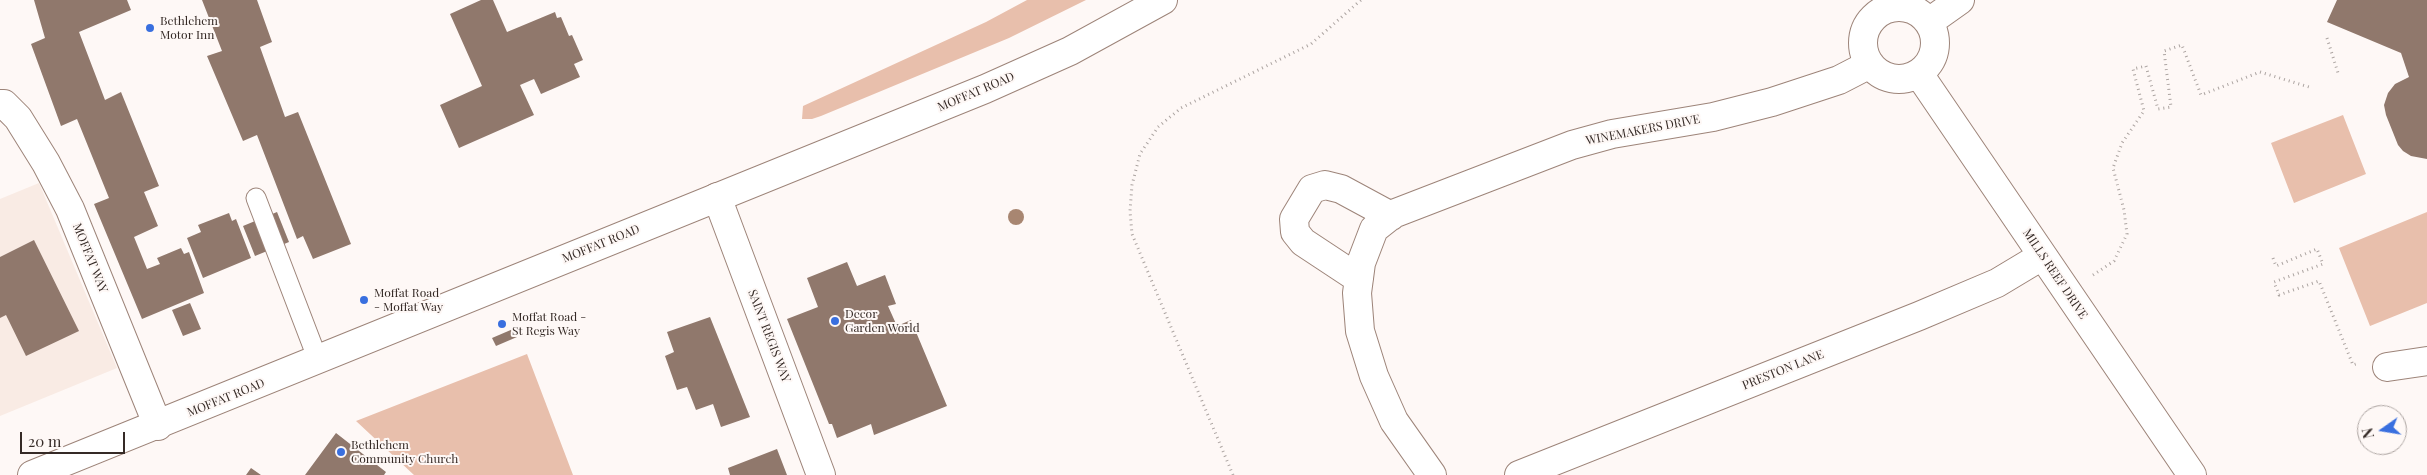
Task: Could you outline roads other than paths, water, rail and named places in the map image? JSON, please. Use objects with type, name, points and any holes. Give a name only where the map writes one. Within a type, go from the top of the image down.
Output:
[{"type":"street","name":"MOFFAT ROAD","points":[[32,475],[158,426],[985,89],[1070,51],[1164,0]]},
{"type":"street","points":[[1929,22],[1960,0]]},
{"type":"street","points":[[1874,6],[1906,7],[1923,15],[1929,22],[1934,30],[1935,50],[1926,68],[1919,74],[1910,78],[1892,78],[1884,76],[1870,64],[1863,46],[1864,36],[1872,19],[1874,6]]},
{"type":"street","name":"WINEMAKERS DRIVE","points":[[1432,475],[1394,421],[1374,376],[1360,331],[1357,292],[1361,263],[1374,229],[1391,216],[1572,145],[1612,134],[1713,117],[1772,102],[1839,80],[1870,64]]},
{"type":"street","name":"MILLS REEF DRIVE","points":[[1919,74],[2068,292],[2188,474]]},
{"type":"street","name":"MOFFAT WAY","points":[[0,104],[4,104],[18,118],[46,163],[70,209],[158,426]]},
{"type":"street","points":[[1359,279],[1303,242],[1295,232],[1294,219],[1312,189],[1325,185],[1341,189],[1391,216]]},
{"type":"street","name":"SAINT REGIS WAY","points":[[717,197],[821,475]]},
{"type":"street","name":"PRESTON LANE","points":[[1519,475],[1919,316],[1997,283],[2042,256]]},
{"type":"street","points":[[2387,367],[2427,361]]},
{"type":"lane","points":[[256,198],[318,360]]},
{"type":"place","name":"Bethlehem Motor Inn","points":[[150,28]]},
{"type":"place","name":"Moffat Road - Moffat Way","points":[[364,300]]},
{"type":"place","name":"Decor Garden World","points":[[835,321]]},
{"type":"place","name":"Moffat Road - St Regis Way","points":[[502,324]]},
{"type":"place","name":"Bethlehem Community Church","points":[[341,452]]}]
